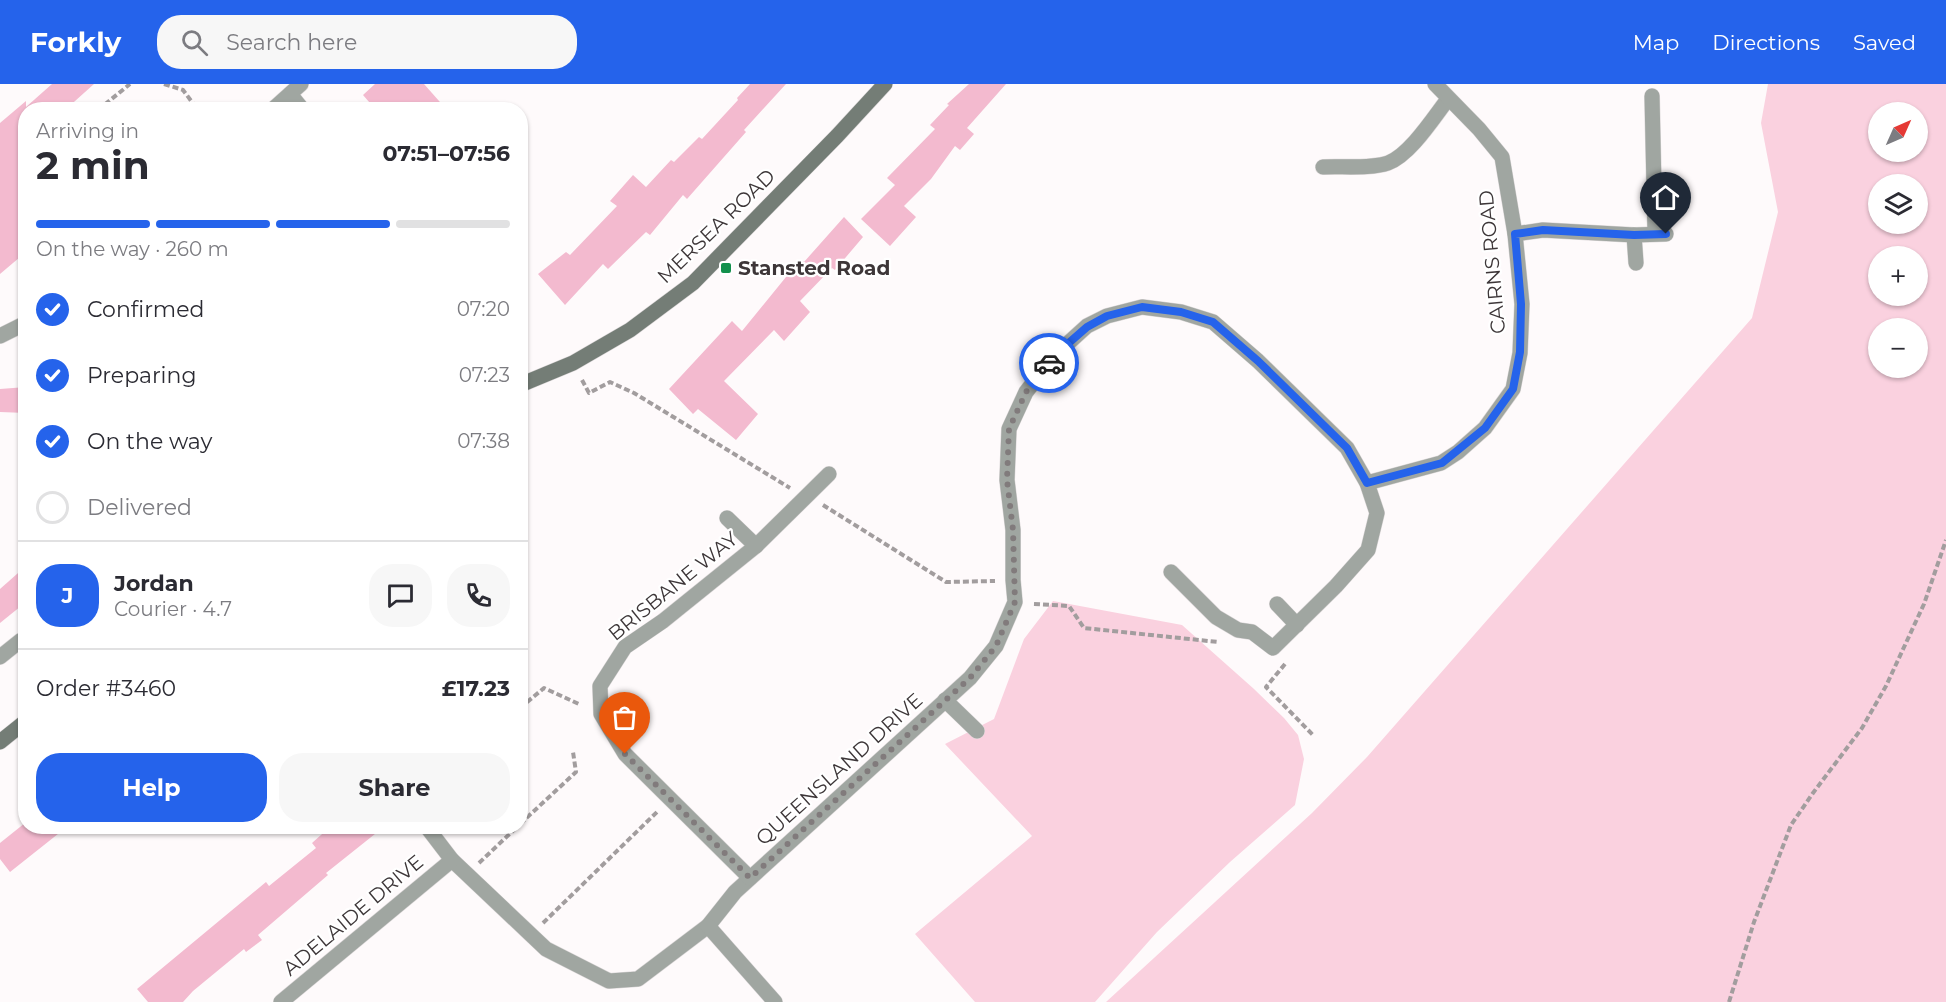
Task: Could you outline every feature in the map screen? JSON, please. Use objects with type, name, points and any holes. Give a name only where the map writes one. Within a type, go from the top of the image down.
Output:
[{"type":"main road","name":"MERSEA ROAD","points":[[528,382],[573,363],[630,330],[693,283],[885,84]]},
{"type":"main road","points":[[0,742],[18,727]]},
{"type":"street","points":[[281,102],[296,89]]},
{"type":"street","points":[[1323,167],[1388,163],[1401,156],[1408,148],[1441,89]]},
{"type":"street","name":"CAIRNS ROAD","points":[[1367,483],[1442,463],[1485,428],[1513,389],[1520,352],[1521,304],[1515,234],[1502,157],[1441,89]]},
{"type":"street","points":[[1515,234],[1543,230],[1634,235],[1660,233],[1652,96]]},
{"type":"street","points":[[1634,235],[1636,263]]},
{"type":"street","name":"QUEENSLAND DRIVE","points":[[432,834],[452,860],[546,949],[609,981],[638,979],[708,926],[735,892],[970,678],[996,646],[1015,602],[1013,530],[1007,480],[1009,429],[1026,392],[1055,355],[1087,327],[1107,316],[1142,307],[1181,312],[1213,322],[1258,361],[1347,448],[1367,483],[1377,513],[1368,550],[1336,586],[1273,648]]},
{"type":"street","points":[[0,336],[18,327]]},
{"type":"street","name":"BRISBANE WAY","points":[[601,714],[600,686],[625,647],[663,621],[756,546],[830,474]]},
{"type":"street","points":[[728,518],[756,546]]},
{"type":"street","points":[[1171,572],[1216,617],[1238,630],[1252,632],[1273,648]]},
{"type":"street","points":[[1277,604],[1298,625]]},
{"type":"street","points":[[0,657],[18,643]]},
{"type":"street","name":"QUEENSLAND DRIVE","points":[[945,700],[977,731]]},
{"type":"street","points":[[601,714],[625,754],[750,878]]},
{"type":"street","name":"ADELAIDE DRIVE","points":[[281,1002],[452,860]]},
{"type":"street","points":[[708,926],[775,1002]]},
{"type":"path","points":[[108,102],[130,84]]},
{"type":"path","points":[[164,84],[183,90],[192,102]]},
{"type":"path","points":[[573,363],[590,393],[610,382],[634,393],[783,484],[807,495],[946,582],[1013,580]]},
{"type":"path","points":[[1729,1002],[1754,922],[1791,825],[1862,728],[1886,687],[1924,604],[1946,540]]},
{"type":"path","points":[[1015,602],[1069,606],[1084,628],[1226,643]]},
{"type":"path","points":[[1273,648],[1286,663],[1266,687],[1314,735]]},
{"type":"path","points":[[528,701],[544,688],[601,714]]},
{"type":"path","points":[[528,817],[576,772],[573,752]]},
{"type":"path","points":[[531,934],[670,800]]},
{"type":"path","points":[[468,874],[510,834]]},
{"type":"shaded area","points":[[1768,84],[1946,84],[1946,1002],[1106,1002],[1312,813],[1367,757],[1752,318],[1778,212],[1761,123]]},
{"type":"shaded area","points":[[1053,601],[1182,625],[1284,718],[1298,735],[1304,759],[1295,805],[1230,862],[1157,932],[1095,1002],[975,1002],[915,934],[1032,836],[945,744],[994,719],[1024,639]]},
{"type":"building","points":[[52,84],[94,84],[74,102],[32,102]]},
{"type":"building","points":[[375,84],[424,84],[440,102],[369,102],[363,95]]},
{"type":"building","points":[[750,84],[786,84],[744,130],[746,132],[687,199],[683,195],[650,235],[646,232],[608,269],[603,264],[565,305],[538,274],[566,252],[570,255],[617,206],[610,201],[633,175],[646,187],[671,160],[674,162],[699,137],[702,139]]},
{"type":"building","points":[[969,84],[1006,84],[967,128],[974,134],[960,150],[955,146],[931,179],[904,206],[916,217],[890,246],[861,219],[895,185],[887,178],[935,129],[930,125],[949,105],[947,104]]},
{"type":"building","points":[[18,108],[18,259],[0,274],[0,123]]},
{"type":"building","points":[[844,217],[863,237],[835,270],[832,268],[800,301],[810,312],[784,341],[774,330],[724,381],[758,414],[736,440],[698,409],[693,414],[669,389],[732,321],[742,331],[786,277],[802,260],[804,262]]},
{"type":"building","points":[[18,388],[18,413],[0,412],[0,389]]},
{"type":"building","points":[[18,573],[18,608],[0,623],[0,589]]},
{"type":"building","points":[[18,829],[18,834],[58,834],[10,872],[0,859],[0,843]]},
{"type":"building","points":[[322,834],[375,834],[326,873],[328,875],[258,935],[262,940],[246,952],[244,949],[183,1002],[148,1002],[137,989],[266,882],[269,886],[316,848],[312,843]]},
{"type":"way so far","points":[[625,754],[750,878],[970,678],[996,646],[1015,602],[1013,530],[1007,480],[1009,429],[1026,392],[1049,363]]},
{"type":"place","name":"Stansted Road","points":[[726,268]]},
{"type":"route","points":[[1049,363],[1087,327],[1107,316],[1142,307],[1181,312],[1213,322],[1258,361],[1347,448],[1367,483],[1442,463],[1485,428],[1513,389],[1520,352],[1521,304],[1515,234],[1543,230],[1634,235],[1666,234]]}]
